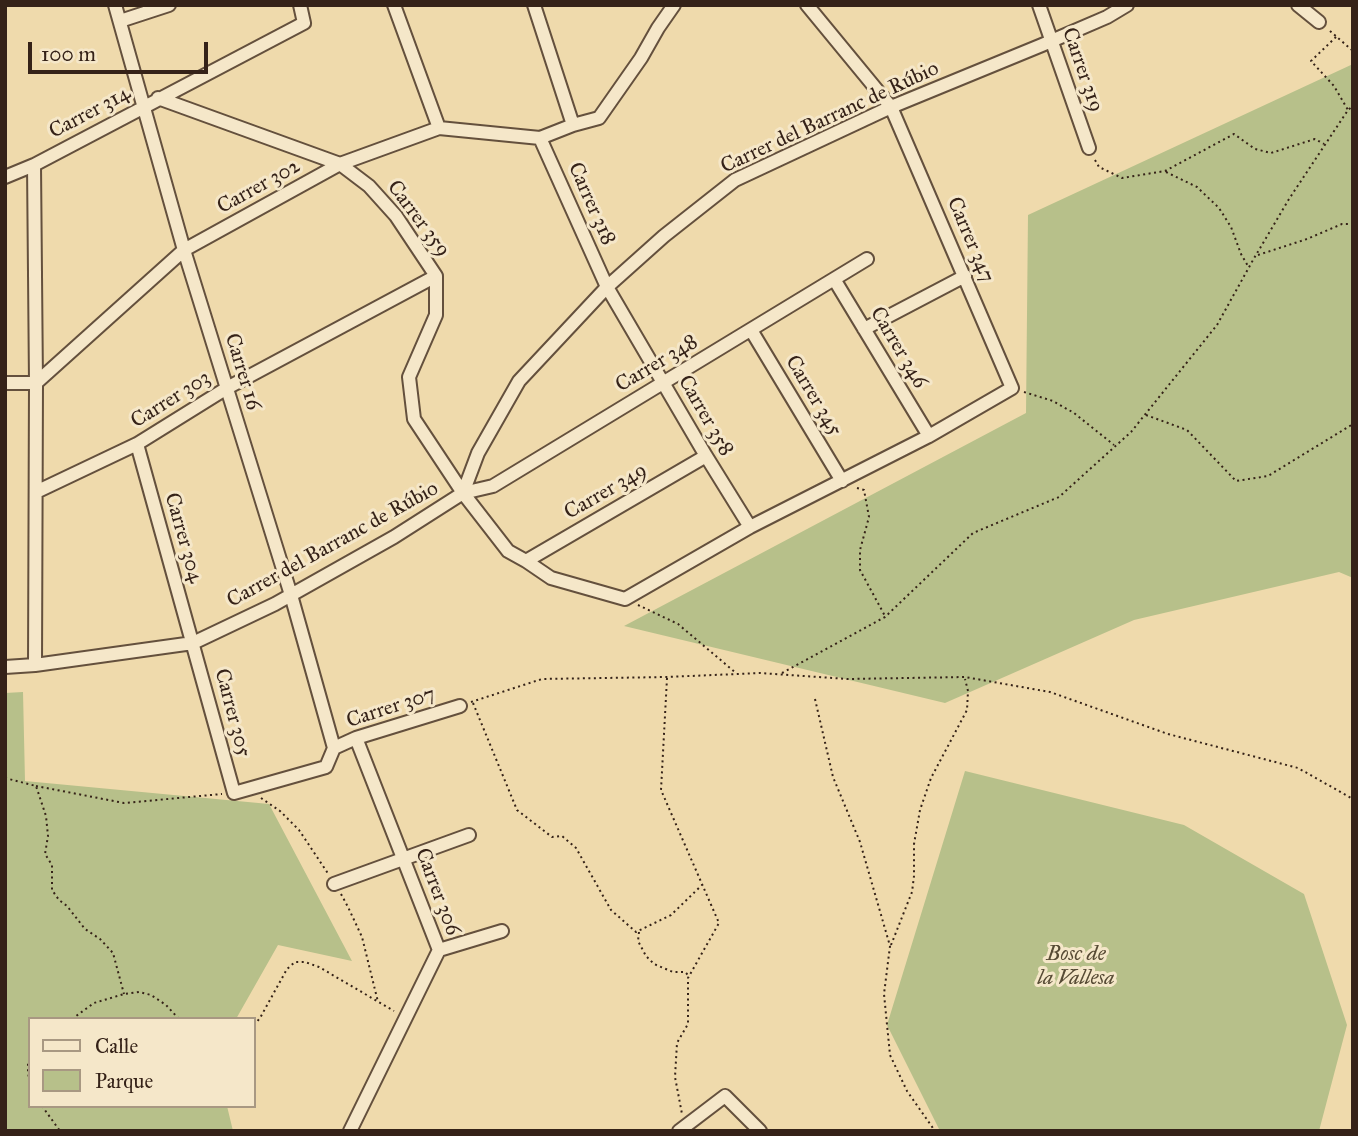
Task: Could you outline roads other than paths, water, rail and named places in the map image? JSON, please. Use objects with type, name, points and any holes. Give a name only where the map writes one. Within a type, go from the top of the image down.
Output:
[{"type":"street","name":"Carrer 16","points":[[115,5],[184,250],[334,748]]},
{"type":"street","points":[[120,21],[169,5]]},
{"type":"street","name":"Carrer 314","points":[[5,177],[304,23],[300,5]]},
{"type":"street","points":[[394,5],[439,128]]},
{"type":"street","points":[[534,5],[573,125]]},
{"type":"street","name":"Carrer 302","points":[[36,383],[184,250],[340,164],[439,128],[540,138],[600,118],[674,5]]},
{"type":"street","name":"Carrer 347","points":[[807,5],[891,107],[1012,388],[929,436]]},
{"type":"street","name":"Carrer 319","points":[[1039,5],[1089,148]]},
{"type":"street","name":"Carrer del Barranc de Rúbio","points":[[5,667],[193,643],[290,595],[394,537],[463,493],[478,453],[519,381],[607,287],[664,236],[735,180],[891,107],[1051,41],[1127,5]]},
{"type":"street","points":[[1297,5],[1319,22]]},
{"type":"street","name":"Carrer 359","points":[[158,98],[340,164],[369,186],[396,216],[436,276],[436,315],[409,377],[414,419],[463,493],[508,551],[551,578],[625,599],[750,527]]},
{"type":"street","name":"Carrer 318","points":[[540,138],[607,287]]},
{"type":"street","points":[[34,164],[35,665]]},
{"type":"street","name":"Carrer 348","points":[[463,493],[493,486],[867,259]]},
{"type":"street","name":"Carrer 303","points":[[36,492],[137,444],[227,388],[436,276]]},
{"type":"street","points":[[864,329],[965,276]]},
{"type":"street","name":"Carrer 346","points":[[834,279],[929,436]]},
{"type":"street","name":"Carrer 358","points":[[607,287],[750,527]]},
{"type":"street","name":"Carrer 345","points":[[751,330],[842,481]]},
{"type":"street","points":[[5,383],[36,383]]},
{"type":"street","points":[[750,527],[929,436]]},
{"type":"street","name":"Carrer 304","points":[[137,444],[193,643]]},
{"type":"street","name":"Carrer 349","points":[[526,561],[706,456]]},
{"type":"street","name":"Carrer 305","points":[[193,643],[234,793]]},
{"type":"street","name":"Carrer 307","points":[[234,793],[326,767],[334,748],[356,737],[466,704]]},
{"type":"street","name":"Carrer 306","points":[[350,1131],[439,950],[356,737]]},
{"type":"street","points":[[334,884],[469,835]]},
{"type":"street","points":[[439,950],[502,931]]},
{"type":"street","points":[[682,1129],[725,1096],[761,1131]]},
{"type":"park label","name":"Bosc de la Vallesa","points":[[1076,967]]}]
